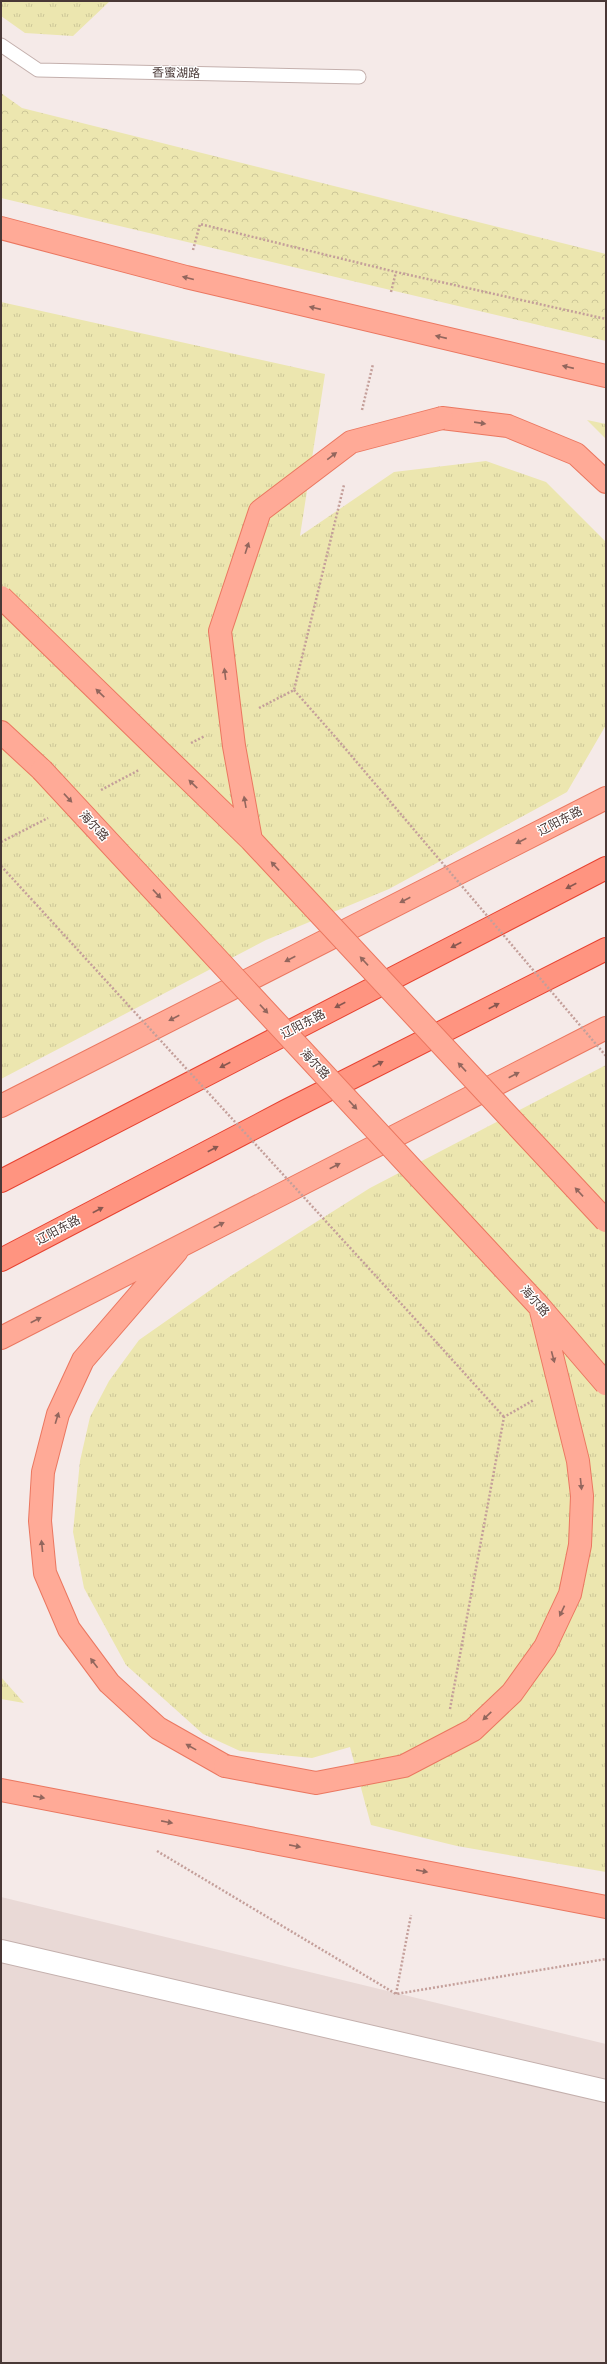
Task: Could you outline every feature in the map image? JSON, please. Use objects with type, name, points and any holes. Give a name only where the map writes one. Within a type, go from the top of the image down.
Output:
[{"type":"highway","name":"辽阳东路","points":[[1,1181],[606,868]]},
{"type":"highway","name":"辽阳东路","points":[[1,1260],[292,1108],[606,949]]},
{"type":"main road","points":[[1,228],[186,277],[606,376]]},
{"type":"main road","points":[[251,840],[234,746],[220,631],[260,511],[350,442],[442,418],[508,426],[576,454],[606,482]]},
{"type":"main road","points":[[1,597],[251,840],[606,1221]]},
{"type":"main road","name":"海尔路","points":[[1,732],[42,770],[539,1306],[606,1384]]},
{"type":"main road","points":[[1,751],[42,770]]},
{"type":"main road","points":[[597,803],[606,781]]},
{"type":"main road","name":"辽阳东路","points":[[1,1106],[597,803]]},
{"type":"main road","points":[[1,1338],[185,1242],[606,1028]]},
{"type":"main road","points":[[185,1242],[83,1360],[56,1421],[43,1472],[40,1521],[45,1573],[69,1629],[105,1677],[158,1728],[225,1766],[316,1783],[404,1766],[473,1730],[512,1693],[545,1647],[570,1594],[580,1545],[582,1496],[578,1461],[539,1306]]},
{"type":"main road","points":[[1,1790],[606,1907]]},
{"type":"street","points":[[1,1952],[606,2091]]},
{"type":"lane","name":"香蜜湖路","points":[[1,44],[38,70],[359,77]]},
{"type":"path","points":[[186,277],[200,224],[396,272],[606,319]]},
{"type":"path","points":[[391,292],[396,272]]},
{"type":"path","points":[[360,418],[373,364]]},
{"type":"path","points":[[345,480],[294,690],[606,1056]]},
{"type":"path","points":[[1,866],[504,1418],[449,1712]]},
{"type":"path","points":[[151,1846],[396,1994],[606,1959]]},
{"type":"path","points":[[396,1994],[411,1915]]},
{"type":"shaded area","points":[[1,1897],[606,2044],[606,2363],[1,2363]]},
{"type":"green space","points":[[1,1],[110,1],[73,36],[25,33],[1,16]]},
{"type":"green space","points":[[1,93],[22,108],[606,254],[606,341],[1,198]]},
{"type":"green space","points":[[1,302],[325,374],[300,536],[394,472],[486,461],[546,482],[606,542],[606,725],[567,792],[389,889],[266,940],[1,1079]]},
{"type":"green space","points":[[587,420],[606,424],[606,439]]},
{"type":"green space","points":[[606,1065],[606,1872],[457,1846],[371,1825],[350,1747],[312,1758],[240,1751],[203,1734],[126,1665],[84,1588],[73,1532],[80,1461],[90,1417],[109,1381],[139,1340],[229,1277],[370,1188]]},
{"type":"green space","points":[[1,1677],[24,1703],[1,1699]]}]
